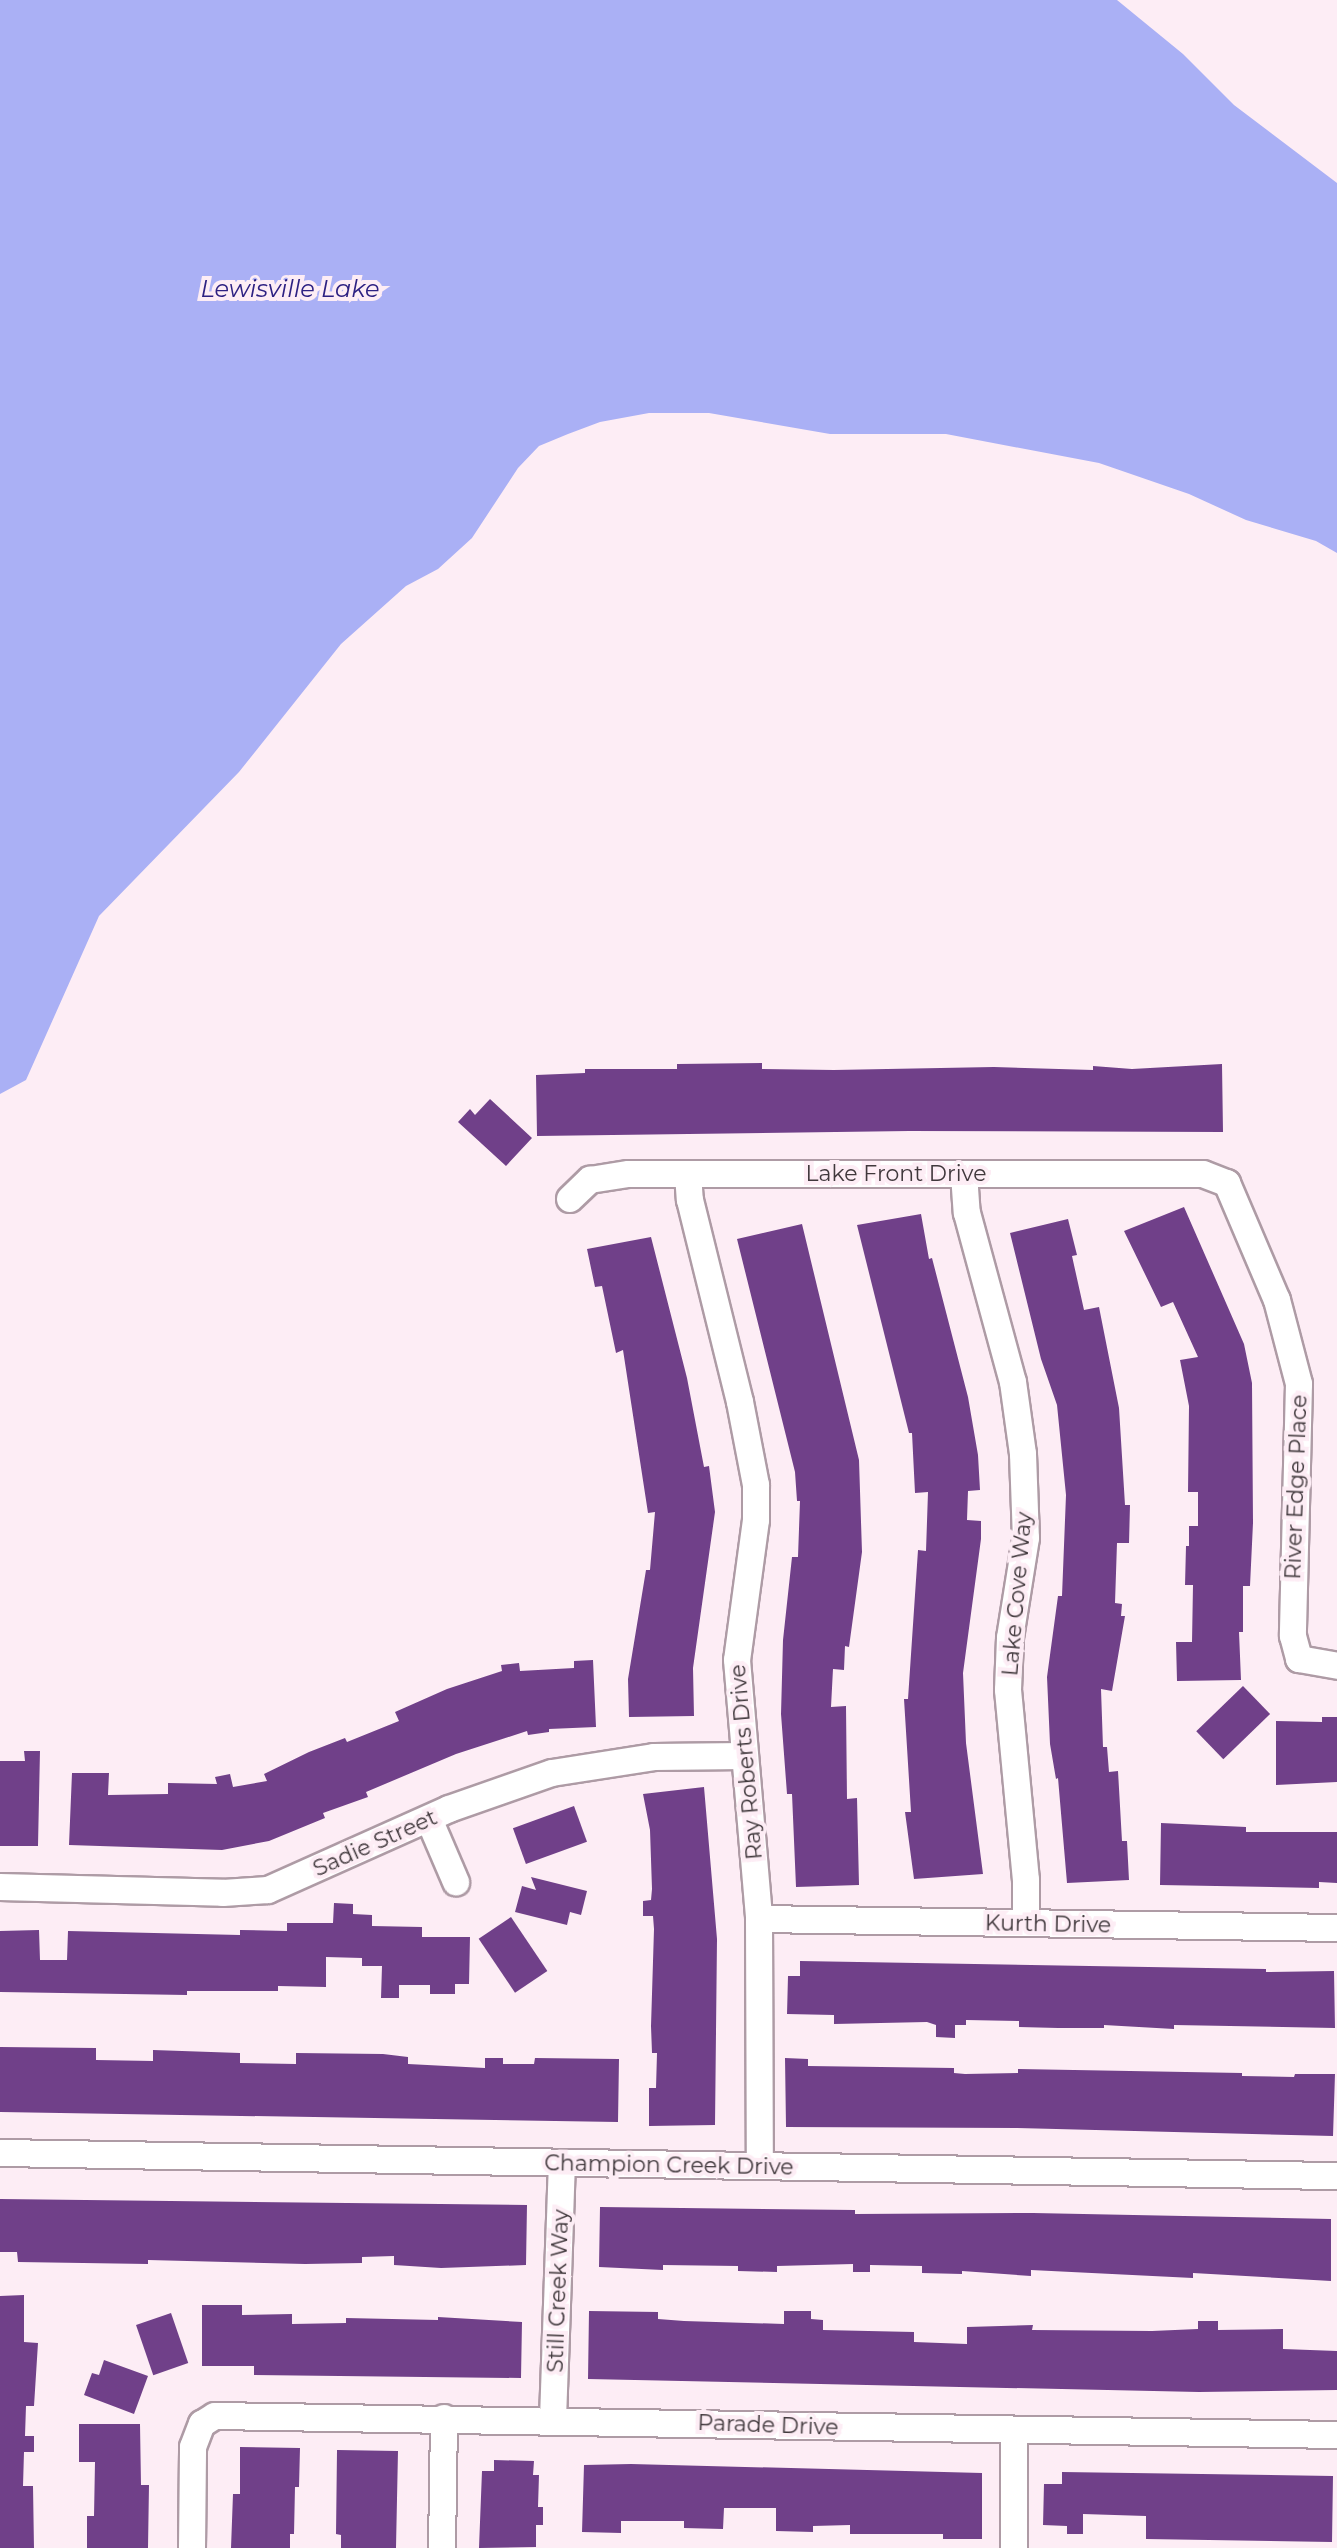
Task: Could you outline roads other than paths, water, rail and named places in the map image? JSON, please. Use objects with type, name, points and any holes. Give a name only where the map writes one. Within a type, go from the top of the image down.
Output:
[{"type":"street","name":"Lake Front Drive","points":[[570,1199],[590,1180],[629,1174],[1203,1174],[1227,1183]]},
{"type":"street","name":"Ray Roberts Drive","points":[[688,1174],[690,1200],[749,1441],[756,1485],[756,1520],[737,1660],[759,1919],[760,2166]]},
{"type":"street","name":"Lake Cove Way","points":[[964,1174],[967,1213],[1013,1382],[1023,1454],[1026,1538],[1010,1638],[1008,1690],[1026,1880],[1026,1923]]},
{"type":"street","name":"River Edge Place","points":[[1227,1183],[1277,1300],[1299,1384],[1293,1636],[1299,1659],[1337,1666]]},
{"type":"street","name":"Sadie Street","points":[[0,1887],[223,1893],[268,1890],[429,1819],[552,1773],[654,1757],[745,1756]]},
{"type":"street","points":[[429,1819],[456,1882]]},
{"type":"street","name":"Kurth Drive","points":[[759,1919],[1337,1928]]},
{"type":"street","name":"Champion Creek Drive","points":[[0,2153],[1337,2176]]},
{"type":"street","name":"Still Creek Way","points":[[553,2419],[562,2163]]},
{"type":"street","name":"Parade Drive","points":[[192,2548],[193,2447],[202,2424],[215,2416],[553,2419],[1014,2431],[1337,2435]]},
{"type":"street","points":[[442,2548],[444,2418]]},
{"type":"street","points":[[1014,2431],[1014,2548]]},
{"type":"water","name":"Lewisville Lake","points":[[0,0],[1117,0],[1183,54],[1234,105],[1337,183],[1337,553],[1316,541],[1246,520],[1189,494],[1099,463],[946,434],[830,434],[709,413],[649,413],[600,422],[568,434],[539,446],[518,468],[472,538],[438,569],[406,586],[341,644],[239,772],[99,916],[26,1080],[0,1094]]}]
